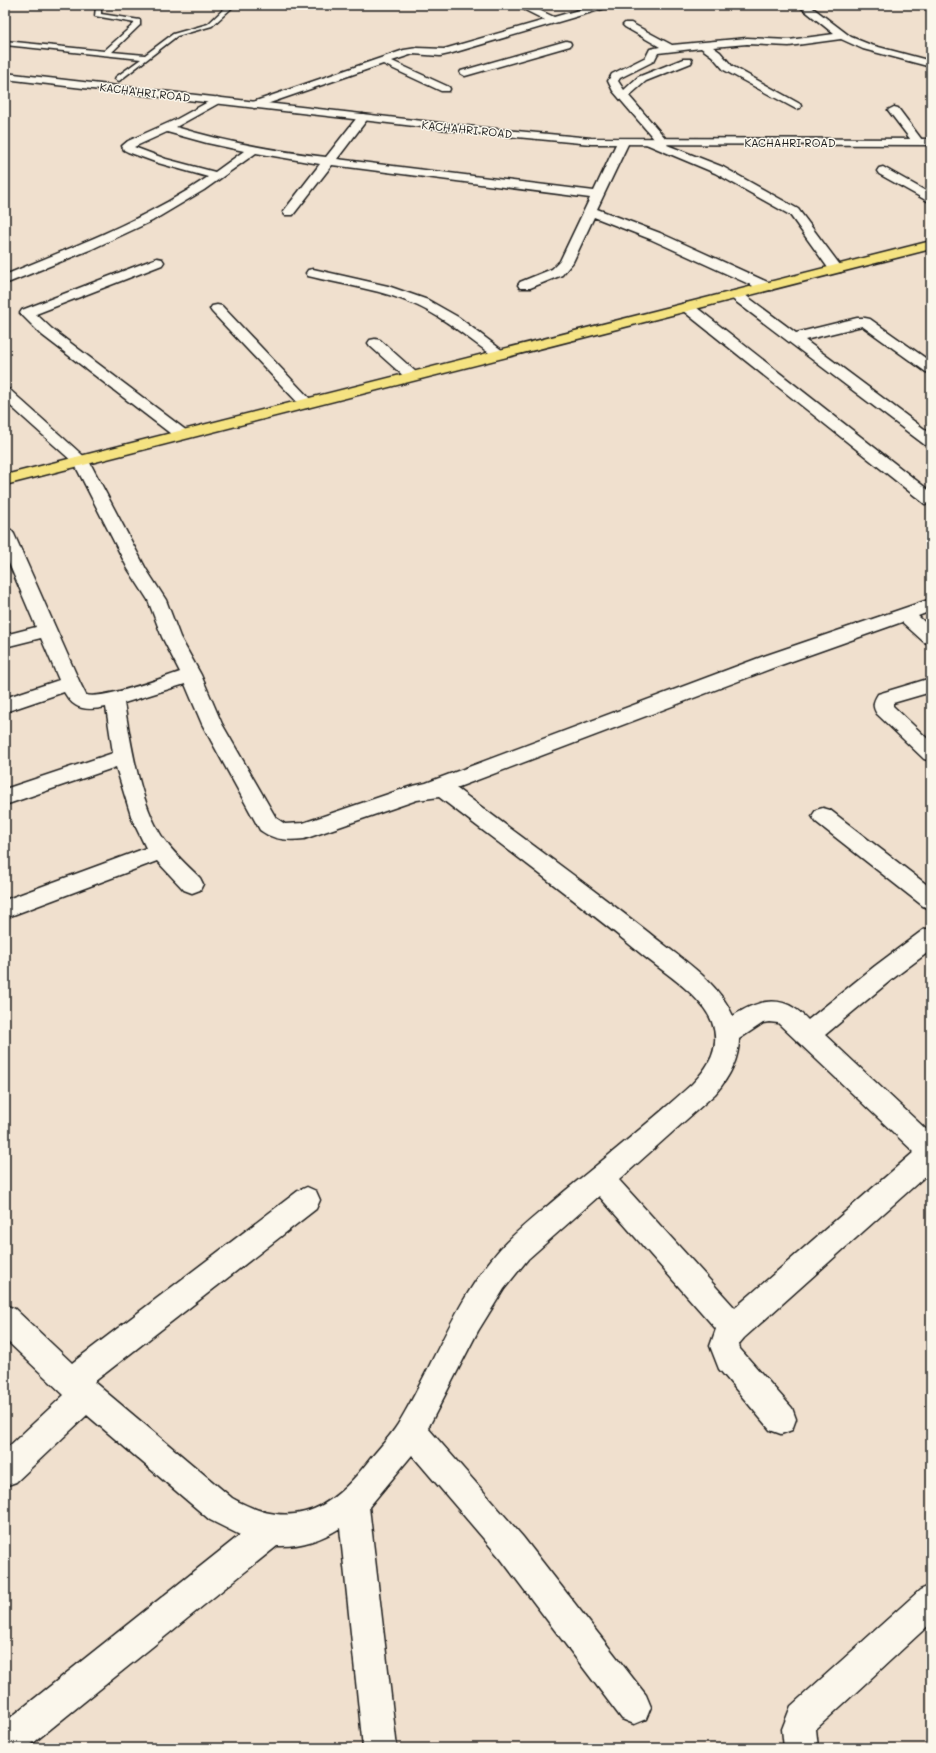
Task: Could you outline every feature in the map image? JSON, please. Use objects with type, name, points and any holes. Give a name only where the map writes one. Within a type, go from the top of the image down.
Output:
[{"type":"highway","points":[[5,480],[181,434],[931,245]]},
{"type":"street","points":[[520,5],[552,20]]},
{"type":"street","points":[[254,105],[414,50],[445,52],[603,5]]},
{"type":"street","points":[[804,5],[842,36],[867,47],[931,64]]},
{"type":"street","points":[[628,25],[670,48]]},
{"type":"street","points":[[663,142],[614,84],[614,78],[650,59],[654,51],[670,48],[748,41],[789,43],[842,36]]},
{"type":"street","points":[[491,39],[528,56]]},
{"type":"street","points":[[466,74],[566,44]]},
{"type":"street","points":[[703,45],[716,54],[728,68],[796,106]]},
{"type":"street","points":[[382,60],[445,89]]},
{"type":"street","points":[[623,96],[642,79],[687,61]]},
{"type":"street","name":"KACHAHRI ROAD","points":[[5,76],[543,137],[623,142],[931,142]]},
{"type":"street","points":[[217,100],[200,111],[167,128],[132,143],[128,148],[162,161],[217,176]]},
{"type":"street","points":[[894,110],[918,142]]},
{"type":"street","points":[[289,212],[330,161],[362,117]]},
{"type":"street","points":[[167,128],[211,141],[253,150],[599,195]]},
{"type":"street","points":[[525,285],[545,277],[562,267],[599,195],[623,142]]},
{"type":"street","points":[[650,142],[719,170],[794,212],[836,269]]},
{"type":"street","points":[[5,280],[106,238],[166,209],[217,176],[253,150]]},
{"type":"street","points":[[883,171],[931,199]]},
{"type":"street","points":[[591,211],[655,236],[767,287]]},
{"type":"street","points":[[157,262],[28,313],[47,332],[181,434]]},
{"type":"street","points":[[313,273],[388,291],[423,303],[500,354]]},
{"type":"street","points":[[736,295],[931,442]]},
{"type":"street","points":[[687,307],[931,500]]},
{"type":"street","points":[[217,309],[306,403]]},
{"type":"street","points":[[795,338],[857,322],[864,322],[931,369]]},
{"type":"street","points":[[375,343],[412,376]]},
{"type":"street","points":[[5,394],[81,461],[137,569],[157,600],[171,637],[191,675],[212,724],[237,771],[268,824],[273,829],[292,833],[304,831],[385,802],[429,790],[771,661],[931,605]]},
{"type":"street","points":[[5,534],[70,683],[76,696],[81,700],[87,703],[114,699],[191,675]]},
{"type":"street","points":[[905,614],[931,638]]},
{"type":"street","points":[[5,641],[47,630]]},
{"type":"street","points":[[5,705],[70,683]]},
{"type":"street","points":[[931,685],[885,699],[883,706],[884,709],[931,754]]},
{"type":"street","points":[[114,699],[123,757],[135,798],[150,835],[161,851],[192,884]]},
{"type":"street","points":[[5,797],[123,757]]},
{"type":"street","points":[[5,1319],[78,1388],[221,1509],[241,1521],[271,1531],[305,1529],[320,1524],[353,1502],[383,1468],[410,1431],[457,1341],[486,1291],[510,1259],[569,1205],[650,1139],[710,1082],[719,1070],[728,1041],[725,1023],[710,996],[611,916],[446,792],[438,789],[429,790]]},
{"type":"street","points":[[823,816],[931,900]]},
{"type":"street","points":[[5,908],[161,851]]},
{"type":"street","points":[[808,1035],[883,973],[931,937]]},
{"type":"street","points":[[727,1034],[756,1015],[768,1010],[786,1015],[931,1153],[734,1328],[725,1340],[724,1348],[729,1359],[781,1419]]},
{"type":"street","points":[[601,1179],[734,1328]]},
{"type":"street","points":[[5,1471],[78,1388],[307,1200]]},
{"type":"street","points":[[410,1431],[512,1548],[634,1707]]},
{"type":"street","points":[[353,1502],[380,1748]]},
{"type":"street","points":[[5,1744],[271,1531]]},
{"type":"street","points":[[801,1748],[798,1736],[799,1726],[803,1718],[931,1601]]},
{"type":"lane","points":[[97,5],[100,7],[96,15],[138,22],[130,33],[106,53]]},
{"type":"lane","points":[[119,79],[145,57],[175,35],[210,25],[232,5]]},
{"type":"lane","points":[[5,43],[145,57]]}]
